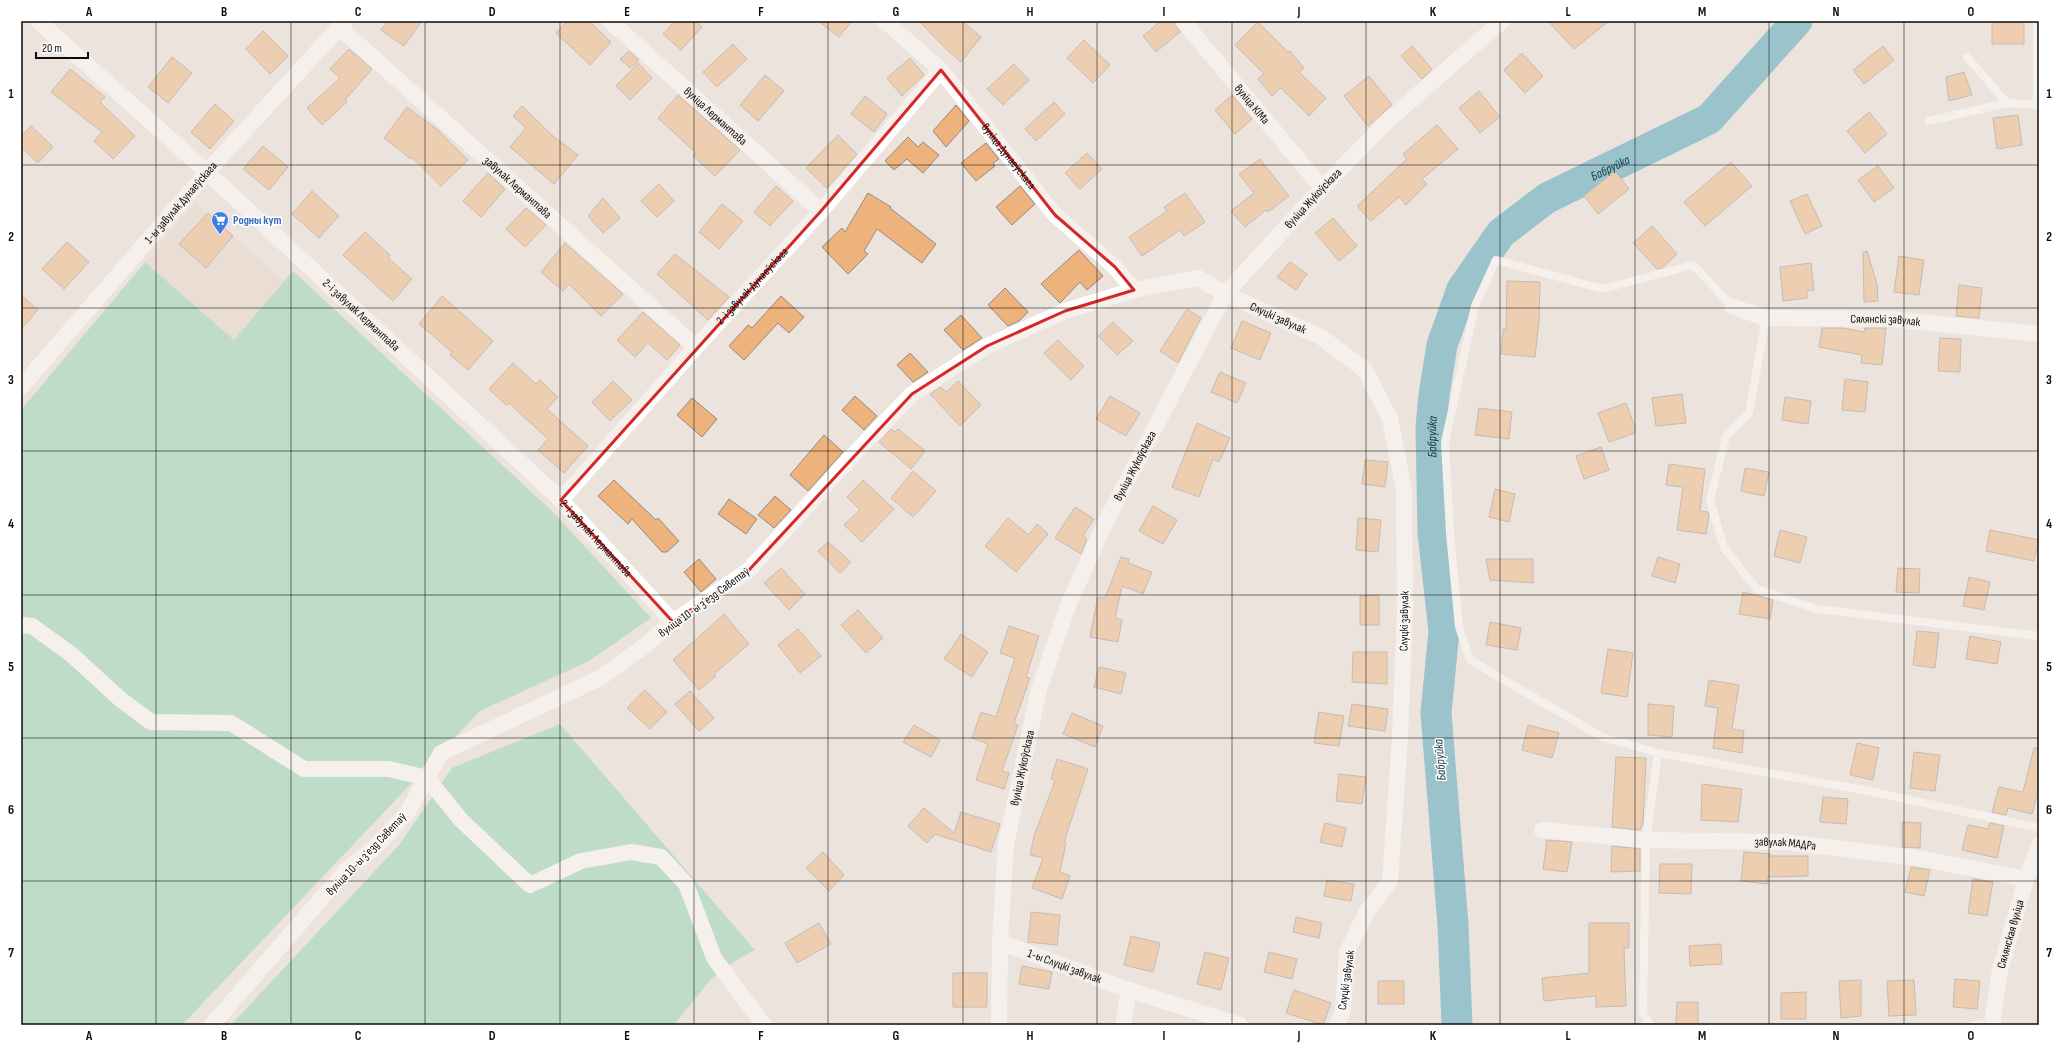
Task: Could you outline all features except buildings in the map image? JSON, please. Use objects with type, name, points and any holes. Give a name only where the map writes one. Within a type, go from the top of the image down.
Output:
[{"type":"street","name":"2-і завулак Лермантава","points":[[38,21],[207,172],[561,500],[673,622]]},
{"type":"street","name":"вуліца Лермантава","points":[[610,21],[821,211]]},
{"type":"street","name":"вуліца Дунаеўскага","points":[[885,21],[941,70],[1055,215],[1115,267],[1134,290]]},
{"type":"street","name":"вуліца КІМа","points":[[1183,21],[1322,188]]},
{"type":"street","name":"1-ы завулак Дунаеўскага","points":[[21,387],[207,172],[342,24]]},
{"type":"street","name":"завулак Лермантава","points":[[342,24],[696,347]]},
{"type":"street","name":"вуліца Жукоўскага","points":[[1000,1025],[1000,942],[1006,844],[1039,689],[1069,603],[1107,519],[1225,294],[1322,188],[1391,118],[1494,24]]},
{"type":"street","name":"2-і завулак Дунаеўскага","points":[[561,500],[696,347],[821,211],[941,70]]},
{"type":"street","name":"вуліца 10-ы зʼезд Саветаў","points":[[212,1025],[346,870],[371,851],[407,813],[441,753],[600,678],[639,650],[673,622],[749,570],[856,452],[912,394],[987,346],[1065,311],[1134,290],[1198,278],[1225,294]]},
{"type":"street","name":"Слуцкі завулак","points":[[1225,294],[1321,337],[1365,370],[1390,419],[1404,490],[1403,658],[1400,737],[1390,881],[1367,911],[1347,952],[1343,1010],[1337,1025]]},
{"type":"street","name":"Сялянскі завулак","points":[[1733,307],[1766,318],[1891,320],[2039,334]]},
{"type":"street","points":[[21,625],[32,626],[70,654],[120,699],[151,722],[231,723],[304,769],[389,769],[427,778],[461,820],[530,885],[581,861],[631,852],[661,857],[686,884],[714,958],[764,1025]]},
{"type":"street","name":"завулак МАДРа","points":[[1542,830],[1646,840],[1785,842],[1918,858],[2026,879]]},
{"type":"street","name":"Сялянская вуліца","points":[[1993,1025],[2000,970],[2026,879],[2039,845]]},
{"type":"street","name":"1-ы Слуцкі завулак","points":[[1000,942],[1129,990]]},
{"type":"street","points":[[1123,1025],[1129,990],[1240,1025]]},
{"type":"lane","points":[[1929,121],[2007,103],[2038,105],[2037,21]]},
{"type":"lane","points":[[1967,57],[2007,103]]},
{"type":"lane","points":[[1733,307],[1693,265],[1603,289],[1496,260],[1476,306],[1446,442],[1450,533],[1459,627],[1470,660],[1602,737],[1658,753],[1869,791],[2039,828]]},
{"type":"lane","points":[[1766,318],[1749,413],[1726,437],[1710,500],[1724,548],[1757,589],[1817,609],[2039,636]]},
{"type":"lane","points":[[1650,1025],[1643,1013],[1646,840],[1658,753]]},
{"type":"lane","points":[[1974,1025],[1993,1025]]},
{"type":"highlighted area","points":[[941,70],[1055,215],[1115,267],[1134,290],[1065,311],[987,346],[912,394],[749,570],[673,622],[561,500],[821,211]]},
{"type":"shaded area","points":[[195,203],[285,281],[234,340],[145,262]]},
{"type":"green space","points":[[145,262],[234,340],[293,271],[553,512],[651,618],[589,661],[480,711],[182,1025],[21,1025],[21,410]]},
{"type":"green space","points":[[560,724],[755,950],[735,961],[710,980],[674,1025],[231,1025],[400,844],[452,768]]},
{"type":"waterway","name":"Бабруйка","points":[[1457,1025],[1453,925],[1436,713],[1444,631],[1433,533],[1431,427],[1434,395],[1442,345],[1462,289],[1501,233],[1547,198],[1709,119],[1797,21]]},
{"type":"place","name":"Родны кут","points":[[220,235]]}]
